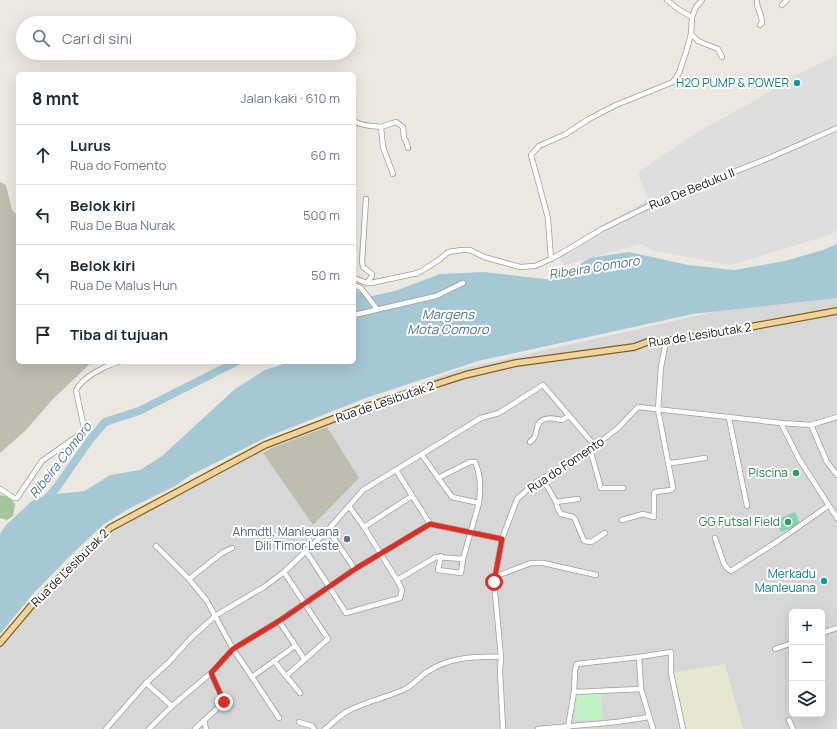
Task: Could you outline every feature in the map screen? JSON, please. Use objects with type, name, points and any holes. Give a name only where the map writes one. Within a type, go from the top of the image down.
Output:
[{"type":"main road","name":"Rua de Lesibutak 2","points":[[0,643],[32,605],[110,528],[264,445],[362,408],[490,368],[634,347],[650,341],[666,341],[701,336],[837,311]]},
{"type":"street","points":[[667,0],[678,9],[692,17]]},
{"type":"street","points":[[551,259],[548,218],[531,155],[539,146],[566,134],[589,119],[616,105],[673,82],[679,73],[691,34],[692,17],[696,7],[702,0]]},
{"type":"street","points":[[757,0],[756,7],[762,14],[762,23],[760,25]]},
{"type":"street","points":[[782,6],[787,0]]},
{"type":"street","points":[[691,34],[698,41],[718,49],[722,58]]},
{"type":"street","points":[[356,122],[362,126],[381,127],[396,122],[403,127],[404,138],[408,148]]},
{"type":"street","points":[[381,127],[383,147],[393,174]]},
{"type":"street","name":"Rua De Beduku II","points":[[366,282],[385,281],[418,273],[439,260],[448,252],[462,250],[470,250],[484,257],[520,267],[535,266],[551,259],[602,229],[655,203],[769,158],[837,128]]},
{"type":"street","points":[[356,279],[366,282],[372,276],[372,274],[364,267],[362,261],[366,199]]},
{"type":"street","points":[[356,314],[436,296],[463,283]]},
{"type":"street","points":[[356,286],[361,288],[377,309]]},
{"type":"street","points":[[622,520],[643,514],[654,517],[655,492],[671,490],[673,488],[658,410],[660,367],[666,341]]},
{"type":"street","points":[[0,489],[14,498],[17,498],[42,461],[83,432],[84,428],[76,390],[79,385],[106,366],[112,364]]},
{"type":"street","points":[[106,729],[146,683],[215,616],[264,587],[284,572],[328,530],[363,490],[481,418],[500,413],[543,386],[595,446]]},
{"type":"street","name":"Rua do Fomento","points":[[503,729],[500,670],[501,657],[494,577],[502,539],[517,499],[535,483],[595,446],[618,428],[638,407],[781,424],[811,425],[837,417]]},
{"type":"street","points":[[530,442],[534,439],[538,431],[539,423],[547,418],[562,420],[569,416]]},
{"type":"street","points":[[728,418],[747,506]]},
{"type":"street","points":[[781,424],[799,459],[837,518]]},
{"type":"street","points":[[811,425],[827,462],[837,476]]},
{"type":"street","points":[[590,449],[601,488],[622,488]]},
{"type":"street","points":[[422,455],[452,496],[479,503]]},
{"type":"street","points":[[668,462],[672,463],[705,458]]},
{"type":"street","points":[[438,478],[470,462],[475,462],[479,473],[481,490],[479,503],[460,573],[438,570],[441,556]]},
{"type":"street","points":[[396,470],[430,524]]},
{"type":"street","points":[[543,478],[561,514],[575,519],[584,541],[591,542],[605,533]]},
{"type":"street","points":[[364,527],[412,496]]},
{"type":"street","points":[[556,502],[578,499]]},
{"type":"street","points":[[306,551],[346,613],[400,598],[402,590],[397,580],[349,506]]},
{"type":"street","points":[[715,538],[724,564],[731,571],[778,541],[828,506]]},
{"type":"street","points":[[149,729],[172,706],[211,673],[233,649],[279,621],[355,569],[430,524],[502,539]]},
{"type":"street","points":[[328,530],[355,569]]},
{"type":"street","points":[[156,546],[189,579],[208,601],[233,649],[279,718]]},
{"type":"street","points":[[189,579],[222,553],[232,548]]},
{"type":"street","points":[[397,580],[436,557],[441,556],[463,560]]},
{"type":"street","points":[[494,577],[531,563],[543,563],[596,575]]},
{"type":"street","points":[[284,572],[328,640],[286,676]]},
{"type":"street","points":[[279,621],[305,660]]},
{"type":"street","points":[[825,632],[837,628]]},
{"type":"street","points":[[775,649],[789,644]]},
{"type":"street","points":[[252,677],[295,646]]},
{"type":"street","points":[[568,726],[577,664],[671,652],[671,673],[683,729]]},
{"type":"street","points":[[325,729],[346,712],[405,689],[416,682],[426,672],[437,666],[450,661],[477,656],[501,657]]},
{"type":"street","points":[[639,657],[641,689],[653,729]]},
{"type":"street","points":[[274,661],[300,693]]},
{"type":"street","points":[[195,729],[224,702],[211,673]]},
{"type":"street","points":[[146,683],[172,706]]},
{"type":"street","points":[[574,692],[641,689]]},
{"type":"street","points":[[538,729],[617,722],[649,717]]},
{"type":"street","points":[[204,720],[206,729]]},
{"type":"street","points":[[789,720],[793,729]]},
{"type":"street","points":[[299,722],[312,726],[314,729]]},
{"type":"shaded area","points":[[837,55],[837,231],[829,235],[731,265],[654,251],[641,244],[565,265],[557,254],[567,250],[597,228],[648,200],[638,172],[701,130],[754,101],[798,74]]},
{"type":"shaded area","points":[[0,182],[6,185],[12,210],[16,214],[16,364],[90,364],[53,399],[25,431],[0,453]]},
{"type":"shaded area","points":[[837,284],[837,729],[0,729],[0,638],[18,616],[107,526],[265,441],[457,370]]},
{"type":"shaded area","points":[[327,427],[359,478],[313,525],[263,453],[272,448]]},
{"type":"shaded area","points":[[725,664],[743,729],[686,729],[674,672]]},
{"type":"green space","points":[[0,495],[9,497],[15,504],[13,516],[7,520],[0,518]]},
{"type":"green space","name":"GG Futsal Field","points":[[795,512],[800,524],[781,532],[775,520]]},
{"type":"green space","points":[[601,692],[603,720],[575,721],[577,695]]},
{"type":"water","name":"Margens Mota Comoro","points":[[837,244],[837,298],[693,314],[478,361],[366,398],[267,437],[191,475],[175,486],[130,508],[104,524],[32,595],[0,634],[0,534],[6,525],[32,501],[47,495],[85,491],[110,475],[140,470],[162,456],[235,389],[265,370],[284,364],[356,364],[356,289],[367,297],[395,291],[440,274],[484,272],[552,280],[590,258],[629,252],[688,265],[734,270],[785,261],[823,250]]},
{"type":"waterway","name":"Ribeira Comoro","points":[[43,503],[57,487],[89,441],[105,422],[139,411],[232,364]]},
{"type":"place","name":"H2O PUMP & POWER","points":[[797,83]]},
{"type":"place","name":"Piscina","points":[[796,473]]},
{"type":"place","name":"GG Futsal Field","points":[[788,522]]},
{"type":"place","name":"Ahmdtl, Manleuana Dili Timor Leste","points":[[347,539]]},
{"type":"place","name":"Merkadu Manleuana","points":[[824,581]]},
{"type":"route","points":[[224,702],[211,673],[233,649],[279,621],[355,569],[430,524],[502,539],[494,582]]}]
